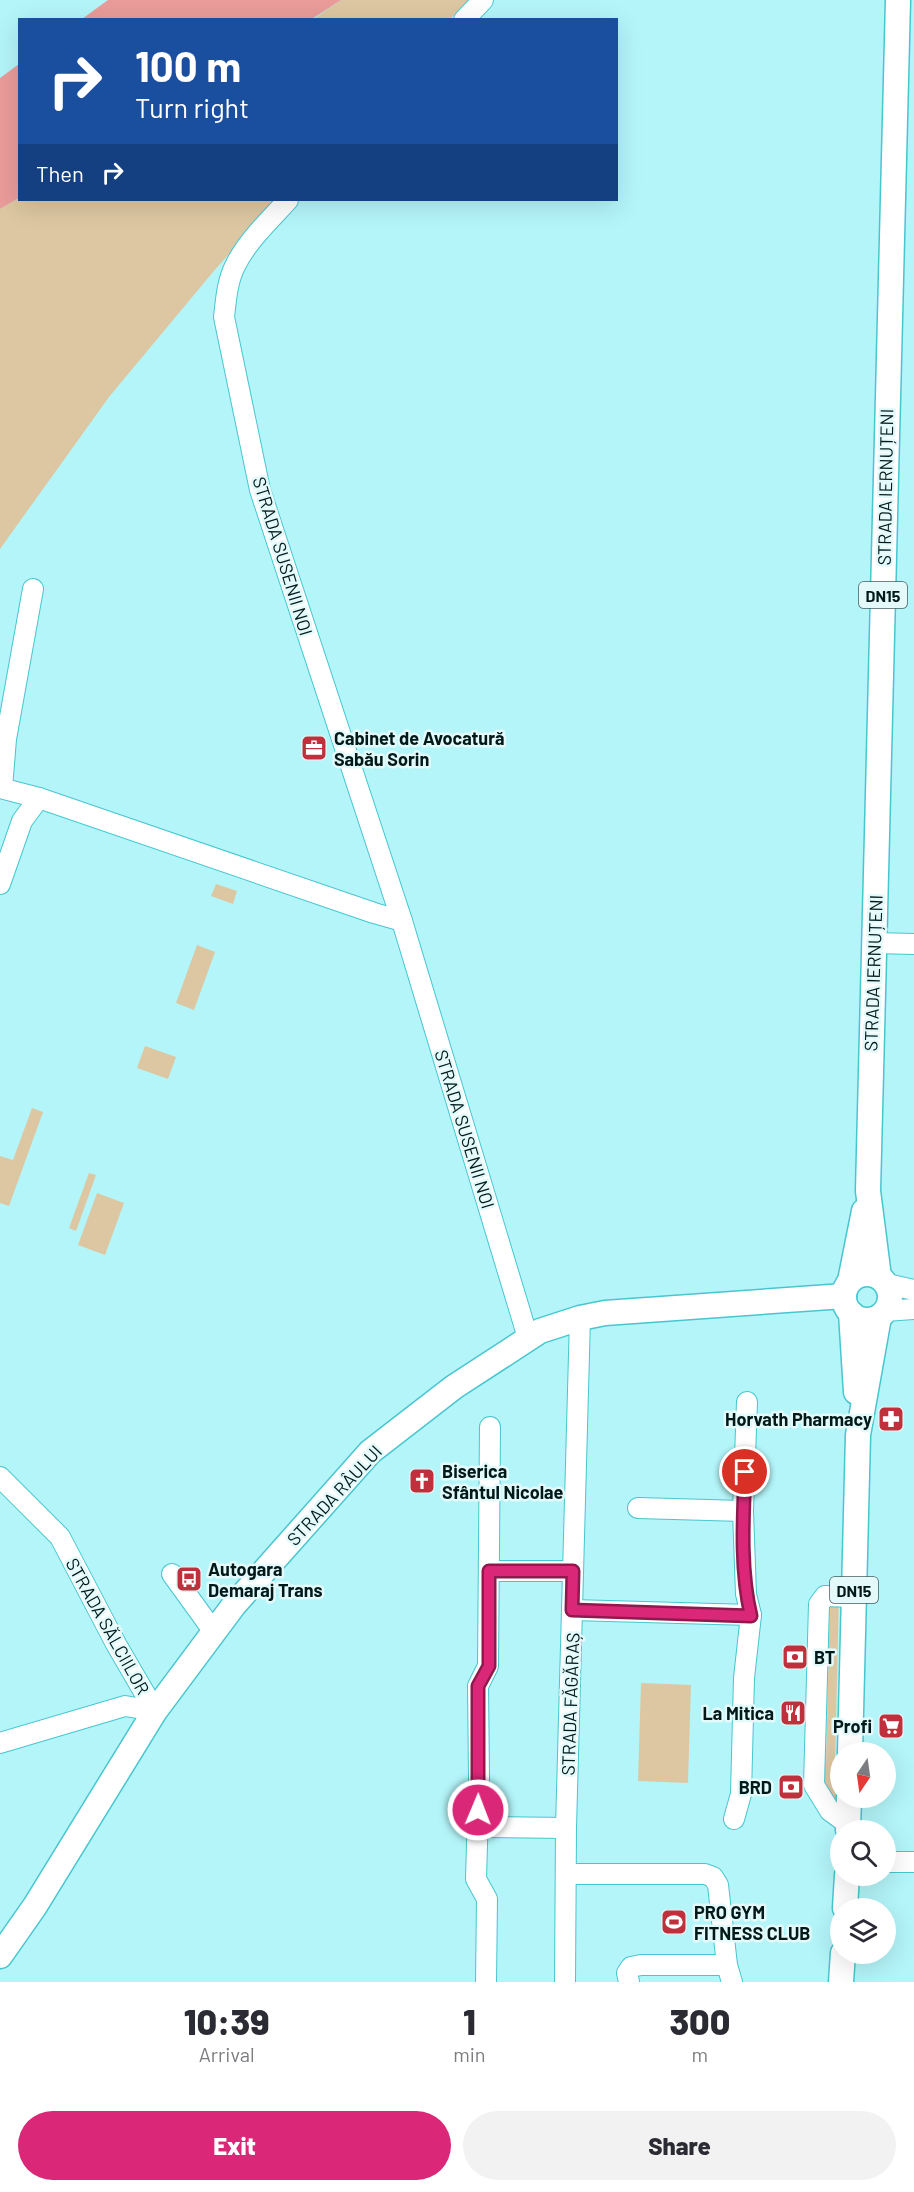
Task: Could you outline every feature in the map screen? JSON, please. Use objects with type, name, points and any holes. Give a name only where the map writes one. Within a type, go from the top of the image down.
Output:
[{"type":"main road","name":"STRADA IERNUȚENI","points":[[850,1742],[858,1427],[848,1297],[868,1191],[898,0]]},
{"type":"main road","name":"STRADA IERNUȚENI","points":[[868,1191],[883,1281]]},
{"type":"main road","points":[[882,1314],[864,1320],[848,1297],[864,1274],[883,1281]]},
{"type":"main road","name":"DN15","points":[[882,1314],[891,1298],[883,1281]]},
{"type":"main road","name":"STRADA RÂULUI","points":[[0,1956],[35,1906],[155,1711],[234,1605],[370,1452],[454,1387],[528,1338],[540,1331],[580,1318],[605,1313],[848,1297]]},
{"type":"main road","name":"STRADA IERNUȚENI","points":[[858,1427],[882,1314]]},
{"type":"main road","points":[[841,1982],[842,1964]]},
{"type":"street","points":[[466,18],[483,0]]},
{"type":"street","name":"STRADA SUSENII NOI","points":[[287,201],[247,247],[235,267],[227,292],[224,317],[260,490],[402,921],[528,1338]]},
{"type":"street","points":[[33,589],[6,739],[1,788],[39,798],[374,914],[402,921]]},
{"type":"street","points":[[0,884],[22,821],[39,798]]},
{"type":"street","points":[[873,943],[914,944]]},
{"type":"street","points":[[883,1281],[914,1290]]},
{"type":"street","points":[[882,1314],[914,1309]]},
{"type":"street","name":"STRADA FĂGĂRAȘ","points":[[565,1982],[566,1828],[580,1318]]},
{"type":"street","points":[[734,1819],[742,1786],[744,1677],[751,1616],[746,1594],[743,1510],[747,1402]]},
{"type":"street","points":[[486,1982],[487,1899],[477,1879],[478,1686],[489,1666],[490,1427]]},
{"type":"street","name":"STRADA SĂLCIILOR","points":[[0,1477],[60,1537],[116,1644],[155,1711]]},
{"type":"street","points":[[638,1508],[743,1510]]},
{"type":"street","points":[[489,1571],[573,1571]]},
{"type":"street","points":[[172,1574],[214,1632]]},
{"type":"street","points":[[840,1820],[830,1811],[814,1785],[819,1604],[825,1596],[854,1597]]},
{"type":"street","points":[[572,1610],[751,1616]]},
{"type":"street","name":"STRADA SĂLCIILOR","points":[[0,1743],[125,1706],[155,1711]]},
{"type":"street","points":[[478,1827],[566,1828]]},
{"type":"street","points":[[896,1862],[914,1862]]},
{"type":"street","points":[[566,1874],[705,1874],[713,1876],[718,1885],[729,1974],[641,1965],[631,1967],[627,1973],[629,1982]]},
{"type":"shaded area","points":[[108,0],[341,0],[314,18],[83,18]]},
{"type":"shaded area","points":[[341,0],[469,0],[451,18],[315,18]]},
{"type":"shaded area","points":[[18,65],[18,199],[0,209],[0,78]]},
{"type":"shaded area","points":[[18,199],[18,201],[276,201],[213,272],[109,397],[0,549],[0,209]]},
{"type":"shaded area","points":[[216,884],[237,891],[233,904],[211,896]]},
{"type":"shaded area","points":[[197,945],[215,952],[194,1010],[176,1003]]},
{"type":"shaded area","points":[[145,1046],[176,1057],[168,1079],[137,1068]]},
{"type":"shaded area","points":[[32,1108],[43,1112],[9,1206],[0,1203],[0,1156],[13,1160]]},
{"type":"shaded area","points":[[89,1173],[96,1175],[76,1231],[69,1228]]},
{"type":"shaded area","points":[[97,1193],[124,1203],[105,1255],[78,1245]]},
{"type":"shaded area","points":[[830,1596],[839,1597],[836,1742],[830,1742],[830,1808],[834,1808],[830,1811],[814,1763],[826,1763]]},
{"type":"shaded area","points":[[641,1683],[691,1685],[688,1783],[638,1781]]},
{"type":"place","name":"Cabinet de Avocatură Sabău Sorin","points":[[314,748]]},
{"type":"place","name":"Horvath Pharmacy","points":[[891,1419]]},
{"type":"place","name":"Biserica Sfântul Nicolae","points":[[422,1481]]},
{"type":"place","name":"Autogara Demaraj Trans","points":[[189,1579]]},
{"type":"place","name":"BT","points":[[795,1657]]},
{"type":"place","name":"La Mitica","points":[[793,1713]]},
{"type":"place","name":"Profi","points":[[891,1726]]},
{"type":"place","name":"BRD","points":[[791,1787]]},
{"type":"place","name":"PRO GYM FITNESS CLUB","points":[[674,1922]]},
{"type":"route","points":[[478,1810],[478,1686],[489,1666],[489,1571],[573,1571],[572,1610],[751,1616],[746,1594],[743,1510],[745,1472]]}]
